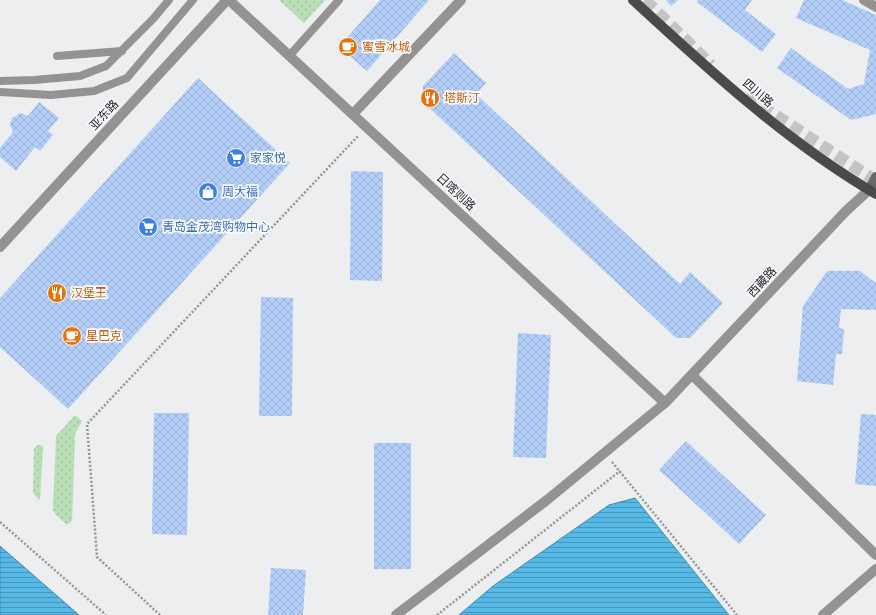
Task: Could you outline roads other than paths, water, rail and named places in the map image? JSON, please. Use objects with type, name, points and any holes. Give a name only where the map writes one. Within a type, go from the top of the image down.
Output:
[{"type":"main road","name":"四川路","points":[[633,0],[686,48],[791,137],[872,192]]},
{"type":"street","name":"日喀则路","points":[[228,0],[290,55],[665,403]]},
{"type":"street","name":"亚东路","points":[[0,247],[228,0]]},
{"type":"street","points":[[353,114],[461,0]]},
{"type":"street","points":[[864,0],[876,7]]},
{"type":"street","name":"西藏路","points":[[396,615],[547,500],[665,403],[846,211],[872,192],[876,177]]},
{"type":"street","points":[[692,375],[876,555]]},
{"type":"street","points":[[823,615],[876,569]]},
{"type":"lane","points":[[0,81],[80,76],[106,66],[153,19],[169,0]]},
{"type":"lane","points":[[0,92],[51,95],[94,91],[127,78],[193,0]]},
{"type":"lane","points":[[290,55],[339,0]]},
{"type":"lane","points":[[58,56],[122,51]]},
{"type":"water","points":[[635,498],[729,615],[459,615],[493,586],[609,505]]},
{"type":"water","points":[[0,546],[79,615],[0,615]]},
{"type":"tunnel","points":[[645,0],[711,65]]},
{"type":"tunnel","points":[[746,96],[876,181]]},
{"type":"place","name":"蜜雪冰城","points":[[348,47]]},
{"type":"place","name":"塔斯汀","points":[[430,98]]},
{"type":"place","name":"家家悦","points":[[236,158]]},
{"type":"place","name":"周大福","points":[[208,192]]},
{"type":"place","name":"青岛金茂湾购物中心","points":[[148,227]]},
{"type":"place","name":"汉堡王","points":[[57,293]]},
{"type":"place","name":"星巴克","points":[[72,336]]}]
